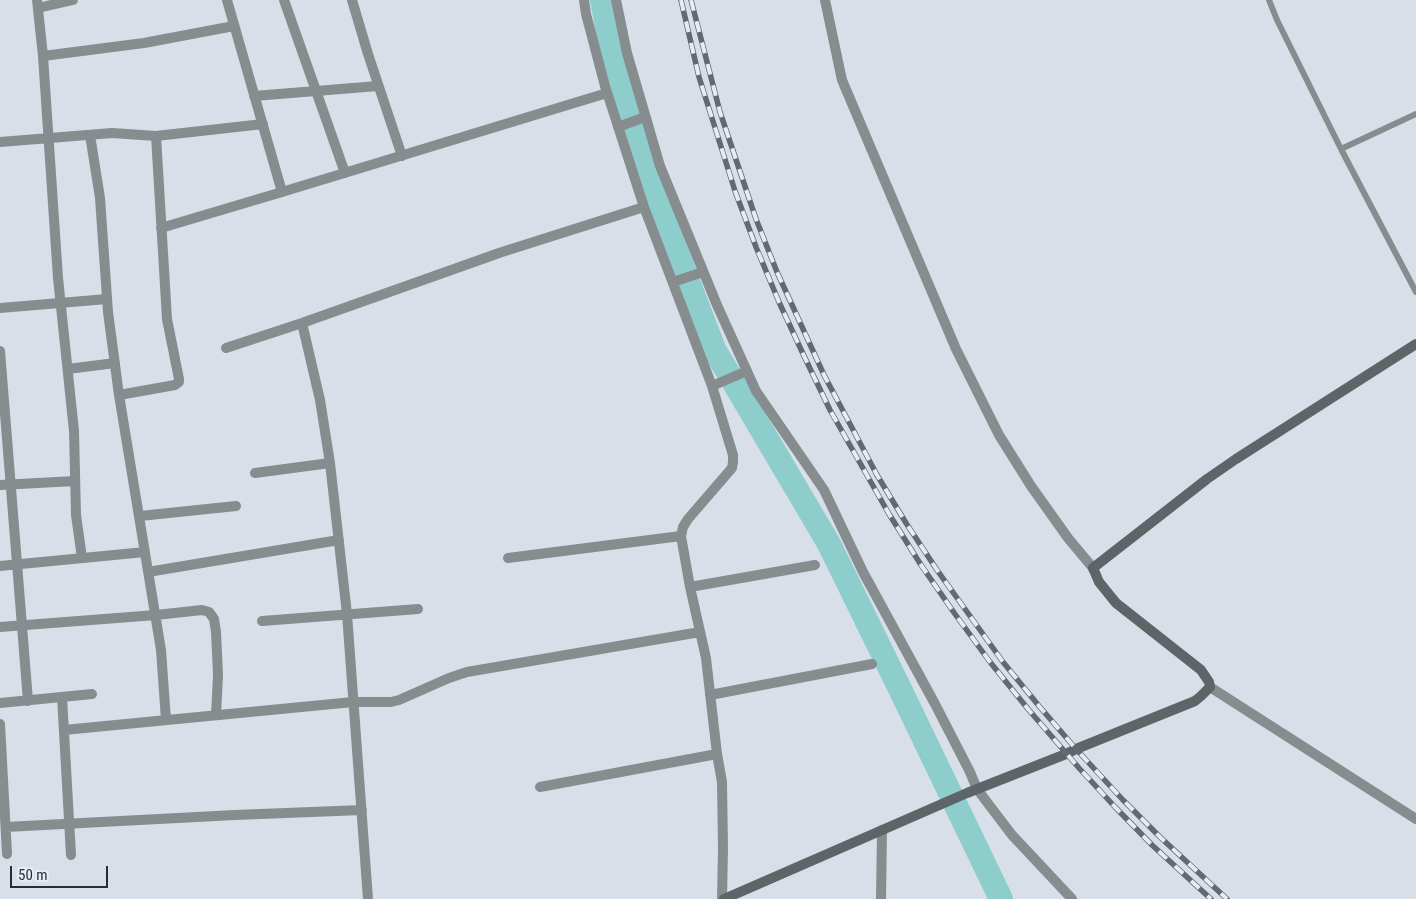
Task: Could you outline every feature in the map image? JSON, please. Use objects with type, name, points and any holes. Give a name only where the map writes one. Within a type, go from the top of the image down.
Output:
[{"type":"street","points":[[73,0],[38,4],[61,303],[74,431],[76,515],[82,558]]},
{"type":"street","points":[[227,0],[282,192]]},
{"type":"street","points":[[284,0],[345,173]]},
{"type":"street","points":[[352,0],[402,156]]},
{"type":"street","points":[[584,0],[586,14],[618,128],[644,207],[712,386],[733,455],[732,468],[688,519],[680,536],[706,658],[722,782],[723,899],[972,791],[1195,701],[1206,693],[1210,687]]},
{"type":"street","points":[[616,0],[626,53],[660,166],[703,272],[756,391],[824,490],[863,572],[970,772],[972,791],[1072,899]]},
{"type":"street","points":[[825,0],[842,80],[956,349],[999,435],[1036,494],[1093,568],[1099,582],[1116,603],[1201,670],[1210,687],[1416,819]]},
{"type":"street","points":[[43,56],[144,43],[234,26]]},
{"type":"street","points":[[254,96],[378,86]]},
{"type":"street","points":[[161,228],[607,93]]},
{"type":"street","points":[[618,128],[645,117]]},
{"type":"street","points":[[0,142],[112,133],[156,136],[263,124]]},
{"type":"street","points":[[90,135],[100,198],[107,300],[115,363],[156,615],[161,650],[166,720]]},
{"type":"street","points":[[120,396],[175,385],[179,382],[167,319],[156,136]]},
{"type":"street","points":[[226,348],[502,252],[644,207]]},
{"type":"street","points":[[673,282],[703,272]]},
{"type":"street","points":[[0,308],[107,300]]},
{"type":"street","points":[[302,323],[320,400],[330,463],[347,614],[368,899]]},
{"type":"street","points":[[1093,568],[1222,469],[1416,344]]},
{"type":"street","points":[[0,351],[5,485],[17,564],[28,700]]},
{"type":"street","points":[[68,369],[115,363]]},
{"type":"street","points":[[712,386],[747,371]]},
{"type":"street","points":[[255,473],[330,463]]},
{"type":"street","points":[[5,485],[75,481]]},
{"type":"street","points":[[140,516],[236,506]]},
{"type":"street","points":[[508,558],[680,536]]},
{"type":"street","points":[[148,572],[338,540]]},
{"type":"street","points":[[0,566],[145,552]]},
{"type":"street","points":[[690,587],[815,565]]},
{"type":"street","points":[[262,621],[418,609]]},
{"type":"street","points":[[0,627],[202,610],[209,612],[214,619],[216,632],[218,675],[216,715]]},
{"type":"street","points":[[64,730],[353,702],[391,702],[467,672],[700,632]]},
{"type":"street","points":[[710,695],[872,664]]},
{"type":"street","points":[[0,702],[92,694]]},
{"type":"street","points":[[62,697],[70,855]]},
{"type":"street","points":[[0,724],[7,854]]},
{"type":"street","points":[[540,787],[717,754]]},
{"type":"street","points":[[6,827],[362,810]]},
{"type":"street","points":[[881,899],[882,830]]},
{"type":"lane","points":[[1269,0],[1341,149],[1416,292]]},
{"type":"lane","points":[[1341,149],[1416,114]]},
{"type":"waterway","points":[[602,0],[610,43],[649,179],[714,349],[829,544],[1001,899]]},
{"type":"railway","points":[[681,0],[699,77],[735,191],[756,247],[779,302],[830,410],[889,514],[955,614],[1028,709],[1115,807],[1152,845],[1211,899]]},
{"type":"railway","points":[[691,0],[720,112],[756,219],[777,272],[824,375],[877,475],[937,570],[1003,662],[1039,706],[1123,800],[1227,899]]}]
